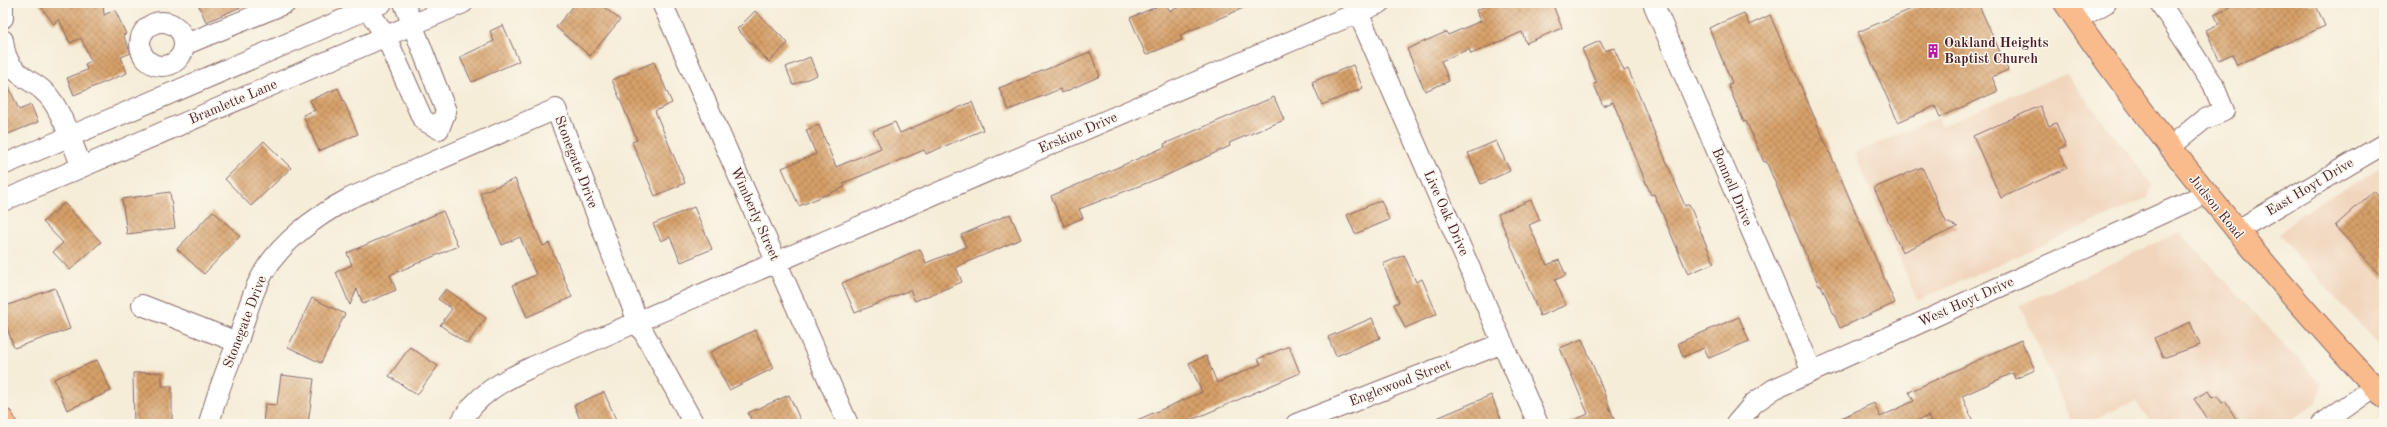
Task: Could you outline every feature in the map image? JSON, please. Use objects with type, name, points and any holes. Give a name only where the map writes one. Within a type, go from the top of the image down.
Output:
[{"type":"main road","name":"Judson Road","points":[[2071,11],[2169,148],[2206,194],[2302,308],[2379,392]]},
{"type":"main road","points":[[3,420],[5,424]]},
{"type":"street","points":[[3,3],[3,18]]},
{"type":"street","points":[[404,3],[411,26],[446,111],[439,128]]},
{"type":"street","name":"Bramlette Lane","points":[[3,201],[463,3]]},
{"type":"street","name":"Wimberly Street","points":[[662,3],[848,424]]},
{"type":"street","name":"Erskine Drive","points":[[776,263],[1356,8],[1380,3]]},
{"type":"street","name":"Bonnell Drive","points":[[1653,3],[1812,371]]},
{"type":"street","points":[[2071,11],[2106,3]]},
{"type":"street","points":[[2160,3],[2213,84],[2224,111],[2203,120],[2169,148]]},
{"type":"street","points":[[184,45],[273,5]]},
{"type":"street","points":[[3,165],[371,5],[423,120],[439,128],[450,155]]},
{"type":"street","name":"Live Oak Drive","points":[[1356,8],[1538,424]]},
{"type":"street","points":[[3,40],[6,54],[11,66],[20,76],[51,99],[82,167]]},
{"type":"street","name":"Stonegate Drive","points":[[209,424],[218,392],[263,274],[274,258],[297,235],[340,203],[556,109],[638,322]]},
{"type":"street","name":"East Hoyt Drive","points":[[2236,231],[2384,144]]},
{"type":"street","name":"West Hoyt Drive","points":[[1736,424],[1747,410],[1763,396],[1812,371],[2206,194]]},
{"type":"street","points":[[460,424],[475,403],[503,382],[532,367],[776,263]]},
{"type":"street","points":[[142,305],[237,342]]},
{"type":"street","points":[[638,322],[694,424]]},
{"type":"street","name":"Englewood Street","points":[[1296,424],[1503,343]]},
{"type":"street","points":[[2322,424],[2379,392]]},
{"type":"shaded area","points":[[2066,73],[2152,185],[2148,198],[1917,301],[1855,153],[1937,118],[1941,126]]},
{"type":"shaded area","points":[[2384,166],[2384,351],[2279,235],[2299,215]]},
{"type":"shaded area","points":[[2180,232],[2322,385],[2317,402],[2286,424],[2152,424],[2136,401],[2082,424],[2072,424],[2020,305]]},
{"type":"building","points":[[38,3],[103,3],[104,15],[115,10],[126,34],[123,35],[131,53],[121,57],[127,73],[74,95],[67,78],[87,70],[85,64],[91,61],[81,38],[70,43],[59,19],[54,24]]},
{"type":"building","points":[[198,3],[250,3],[206,22]]},
{"type":"building","points":[[576,3],[599,3],[620,20],[590,56],[556,27]]},
{"type":"building","points":[[1165,3],[1170,11],[1190,3],[1255,3],[1180,35],[1182,40],[1146,55],[1130,18]]},
{"type":"building","points":[[1494,3],[1552,3],[1562,28],[1526,43],[1522,32],[1471,54],[1469,49],[1441,61],[1449,81],[1425,91],[1407,49],[1446,32],[1448,35],[1481,21],[1476,10]]},
{"type":"building","name":"Oakland Heights Baptist Church","points":[[1925,3],[1978,3],[2008,70],[1992,77],[1998,91],[1940,117],[1935,106],[1898,122],[1858,32]]},
{"type":"building","points":[[2239,3],[2315,3],[2325,26],[2237,65],[2232,54],[2219,60],[2206,30],[2219,24],[2214,14]]},
{"type":"building","points":[[755,11],[788,43],[769,62],[737,29]]},
{"type":"building","points":[[1744,13],[1749,25],[1770,15],[1895,303],[1840,328],[1821,285],[1819,286],[1766,161],[1764,162],[1746,121],[1744,122],[1728,85],[1732,83],[1709,28]]},
{"type":"building","points":[[503,25],[519,61],[472,82],[460,57],[494,41],[490,31]]},
{"type":"building","points":[[1600,41],[1605,51],[1614,48],[1624,71],[1628,69],[1685,206],[1689,204],[1714,263],[1688,274],[1654,194],[1651,195],[1613,102],[1603,106],[1594,84],[1597,83],[1582,49]]},
{"type":"building","points":[[1090,52],[1100,76],[1062,93],[1060,89],[1009,110],[999,88]]},
{"type":"building","points":[[810,57],[817,75],[793,85],[786,67]]},
{"type":"building","points":[[654,62],[672,103],[655,111],[685,183],[655,196],[632,142],[637,140],[612,80]]},
{"type":"building","points":[[1353,65],[1363,88],[1322,105],[1312,82]]},
{"type":"building","points":[[3,73],[19,110],[31,105],[38,122],[3,136]]},
{"type":"building","points":[[338,88],[358,134],[319,151],[303,115],[315,110],[310,100]]},
{"type":"building","points":[[1274,97],[1284,120],[1229,143],[1230,146],[1165,176],[1079,209],[1083,218],[1064,226],[1051,196],[1165,147],[1164,144]]},
{"type":"building","points":[[972,102],[983,130],[926,154],[924,150],[843,183],[845,187],[799,206],[782,168],[816,154],[806,130],[819,125],[836,167],[881,148],[873,131],[895,122],[900,133]]},
{"type":"building","points":[[2040,106],[2049,126],[2056,123],[2066,146],[2058,149],[2067,168],[2001,198],[1973,136]]},
{"type":"building","points":[[264,141],[291,168],[251,206],[225,179]]},
{"type":"building","points":[[1496,141],[1510,171],[1481,184],[1468,153]]},
{"type":"building","points":[[1922,167],[1946,222],[1958,227],[1902,252],[1874,188]]},
{"type":"building","points":[[515,179],[543,246],[549,243],[572,297],[527,317],[513,285],[536,275],[520,237],[502,245],[480,193]]},
{"type":"building","points":[[2374,191],[2384,203],[2384,280],[2335,226]]},
{"type":"building","points":[[170,192],[175,228],[127,234],[122,199]]},
{"type":"building","points":[[1381,200],[1389,220],[1355,234],[1347,215]]},
{"type":"building","points":[[1531,200],[1540,220],[1529,225],[1547,265],[1559,260],[1566,275],[1555,280],[1566,305],[1540,316],[1498,214]]},
{"type":"building","points":[[64,203],[101,242],[70,270],[53,252],[63,243],[43,222]]},
{"type":"building","points":[[694,207],[712,249],[681,262],[670,237],[661,241],[653,224]]},
{"type":"building","points":[[213,211],[240,236],[204,274],[177,249]]},
{"type":"building","points":[[443,211],[458,246],[390,275],[396,290],[363,304],[357,289],[350,305],[336,272],[352,265],[347,253]]},
{"type":"building","points":[[1010,214],[1021,239],[956,267],[962,282],[915,301],[910,290],[855,313],[842,283],[920,249],[926,263],[966,247],[961,235]]},
{"type":"building","points":[[1404,255],[1416,282],[1422,279],[1437,314],[1405,328],[1394,304],[1399,302],[1383,264]]},
{"type":"building","points":[[55,288],[70,329],[14,348],[3,316],[3,307]]},
{"type":"building","points":[[446,289],[486,318],[467,344],[440,325],[452,309],[438,299]]},
{"type":"building","points":[[312,298],[345,314],[321,363],[288,347]]},
{"type":"building","points":[[1739,317],[1749,341],[1709,358],[1704,348],[1683,357],[1678,343]]},
{"type":"building","points":[[1372,318],[1380,338],[1336,356],[1328,337]]},
{"type":"building","points":[[2190,322],[2200,345],[2163,358],[2154,338]]},
{"type":"building","points":[[755,330],[774,368],[729,390],[710,352]]},
{"type":"building","points":[[1582,339],[1616,424],[1565,424],[1588,414],[1560,348]]},
{"type":"building","points":[[2021,340],[2035,370],[2015,379],[2013,373],[1962,396],[1974,424],[1932,424],[1928,416],[1910,424],[1828,424],[1874,403],[1880,417],[1914,401],[1909,392]]},
{"type":"building","points":[[1289,346],[1300,373],[1182,424],[1128,424],[1202,392],[1189,363],[1206,356],[1217,383],[1261,364],[1258,359]]},
{"type":"building","points":[[410,347],[438,366],[417,395],[389,376]]},
{"type":"building","points":[[97,360],[111,391],[67,410],[54,379]]},
{"type":"building","points":[[162,372],[162,386],[172,386],[172,424],[134,424],[133,373]]},
{"type":"building","points":[[281,375],[314,379],[308,424],[263,424],[265,404],[277,405]]},
{"type":"building","points":[[2208,391],[2212,398],[2217,396],[2222,403],[2225,401],[2239,424],[2210,424],[2194,399]]},
{"type":"building","points":[[604,392],[618,424],[582,424],[574,405]]},
{"type":"building","points":[[789,395],[802,424],[753,424],[748,413]]},
{"type":"building","points":[[1491,395],[1501,419],[1488,424],[1423,424]]},
{"type":"place","name":"Oakland Heights Baptist Church","points":[[1933,51]]}]
